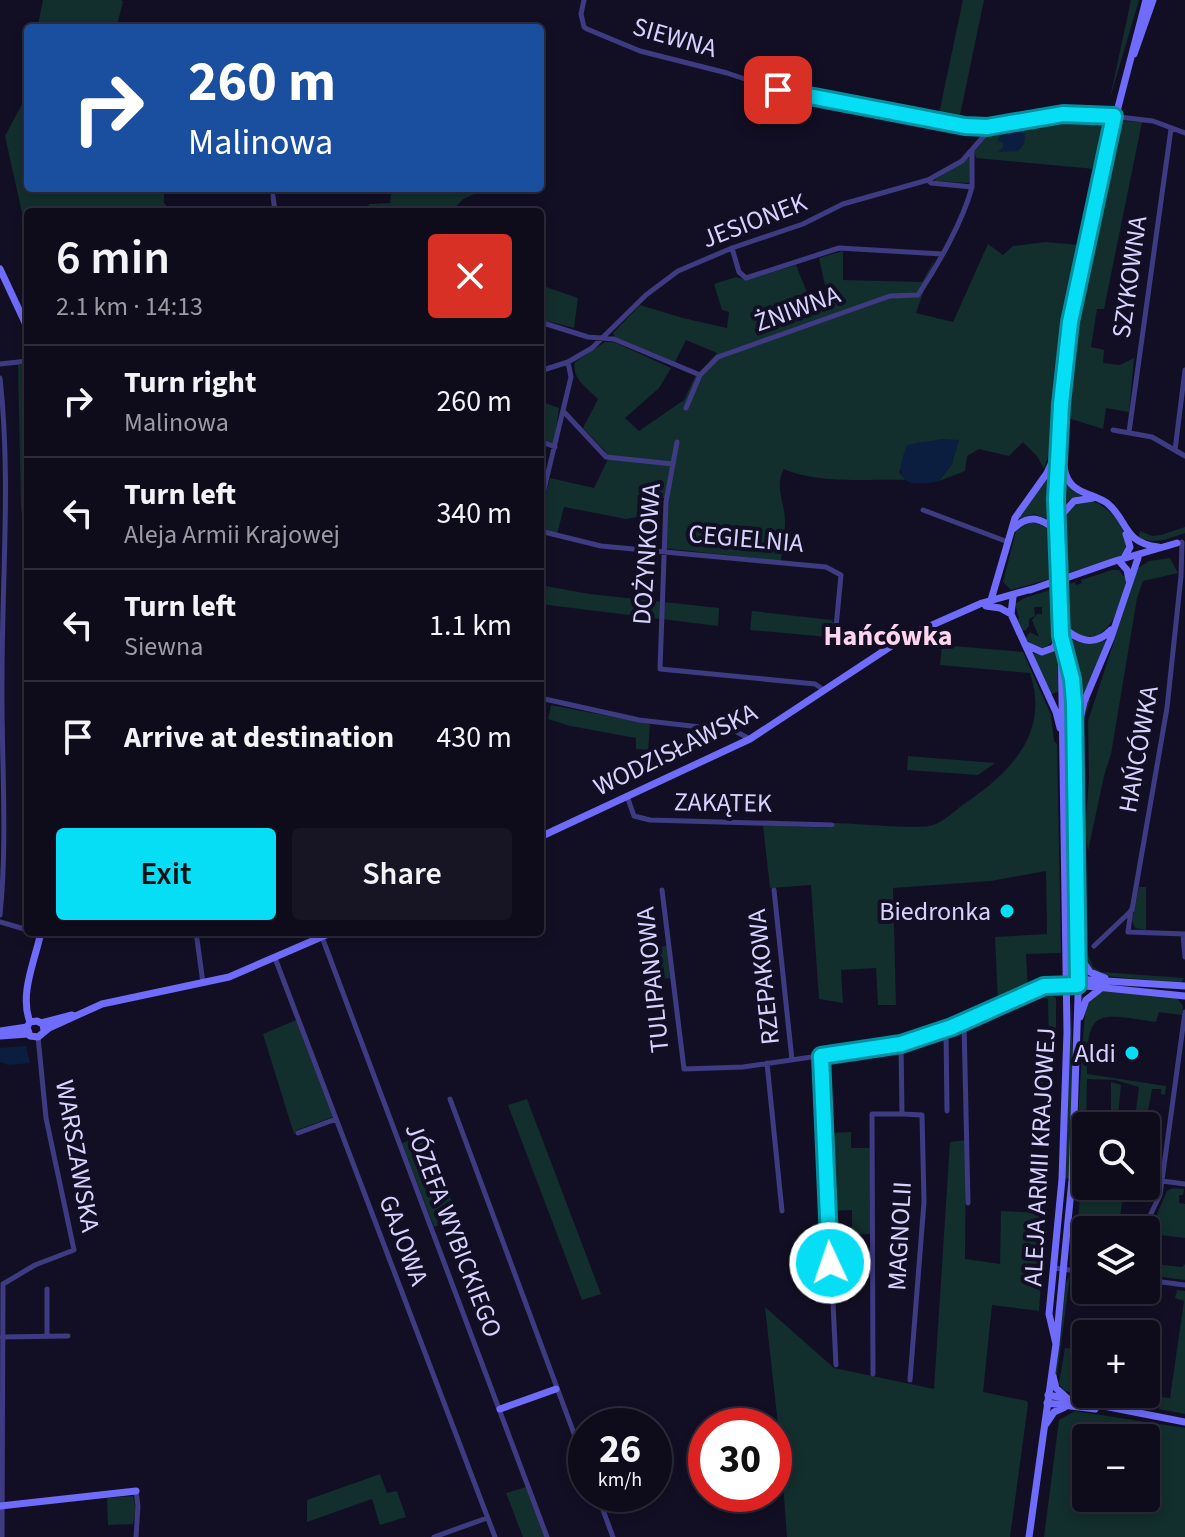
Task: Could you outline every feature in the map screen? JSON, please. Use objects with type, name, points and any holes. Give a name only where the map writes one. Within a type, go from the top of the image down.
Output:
[{"type":"main road","name":"ALEJA ARMII KRAJOWEJ","points":[[1056,1344],[1049,1314],[1062,1179],[1067,981],[1057,521],[1059,426],[1070,322],[1114,116],[1146,0]]},
{"type":"main road","name":"ALEJA ARMII KRAJOWEJ","points":[[1130,62],[1153,0]]},
{"type":"main road","points":[[0,269],[24,320]]},
{"type":"main road","points":[[1059,426],[1068,480],[1109,506],[1138,542],[1158,547]]},
{"type":"main road","points":[[1011,614],[988,603],[1000,575],[1015,518],[1047,473],[1058,449]]},
{"type":"main road","points":[[1057,521],[1074,501],[1097,498]]},
{"type":"main road","points":[[1011,531],[1025,519],[1036,518],[1058,532]]},
{"type":"main road","points":[[1123,527],[1130,547],[1122,560],[1129,582]]},
{"type":"main road","name":"WODZISŁAWSKA","points":[[544,835],[750,739],[883,650],[941,621],[1158,547],[1181,542]]},
{"type":"main road","name":"WODZISŁAWSKA","points":[[1122,560],[1138,558],[1181,542]]},
{"type":"main road","points":[[1073,746],[1084,702],[1138,558]]},
{"type":"main road","points":[[1000,575],[1003,587],[1013,595],[1011,614],[1056,712],[1063,739]]},
{"type":"main road","points":[[1061,626],[1076,638],[1088,641],[1103,638],[1113,629]]},
{"type":"main road","name":"ALEJA ARMII KRAJOWEJ","points":[[1029,1537],[1064,1269],[1072,1180],[1078,1023],[1073,686],[1061,636]]},
{"type":"main road","points":[[1025,644],[1042,652],[1053,648],[1061,636]]},
{"type":"main road","points":[[28,1028],[26,995],[39,936]]},
{"type":"main road","points":[[0,1033],[28,1028],[41,1030],[123,998],[235,975],[322,937]]},
{"type":"main road","points":[[1077,950],[1090,972],[1112,981]]},
{"type":"main road","points":[[1067,981],[1185,986]]},
{"type":"main road","points":[[1078,982],[1102,988],[1185,996]]},
{"type":"main road","points":[[1078,1023],[1086,1000],[1102,988]]},
{"type":"main road","points":[[28,1028],[41,1030]]},
{"type":"main road","points":[[1052,1370],[1056,1388],[1070,1403]]},
{"type":"main road","points":[[500,1409],[556,1389]]},
{"type":"main road","points":[[1048,1399],[1185,1422]]},
{"type":"main road","points":[[1043,1434],[1054,1412],[1070,1403]]},
{"type":"main road","points":[[1,1506],[136,1491]]},
{"type":"street","name":"SIEWNA","points":[[584,0],[581,14],[584,27],[640,51],[805,96],[965,126],[992,127],[1049,115],[1114,116],[1153,121],[1185,133]]},
{"type":"street","name":"JESIONEK","points":[[544,370],[568,362],[603,340],[669,276],[732,248],[803,224],[843,204],[928,180],[948,171],[992,127]]},
{"type":"street","name":"SZYKOWNA","points":[[1129,432],[1171,129]]},
{"type":"street","points":[[928,180],[931,183],[972,187],[972,150]]},
{"type":"street","name":"ŻNIWNA","points":[[700,375],[718,357],[890,296],[918,295],[942,254],[972,187]]},
{"type":"street","points":[[273,196],[274,208]]},
{"type":"street","points":[[732,248],[739,272],[746,278],[839,248],[942,254]]},
{"type":"street","points":[[544,323],[603,340],[614,339],[700,375],[686,408]]},
{"type":"street","points":[[0,364],[24,361]]},
{"type":"street","points":[[544,490],[571,377],[568,362]]},
{"type":"street","points":[[1175,450],[1185,370]]},
{"type":"street","points":[[0,378],[5,537],[1,695],[4,836],[0,915]]},
{"type":"street","points":[[564,412],[606,457],[673,464]]},
{"type":"street","points":[[1113,430],[1152,437],[1185,456]]},
{"type":"street","name":"DOŻYNKOWA","points":[[660,669],[666,502],[677,442]]},
{"type":"street","points":[[544,443],[555,447]]},
{"type":"street","points":[[923,510],[1008,542]]},
{"type":"street","name":"CEGIELNIA","points":[[544,532],[601,546],[826,567],[841,575],[836,627],[846,637],[874,641],[883,650]]},
{"type":"street","name":"HAŃCÓWKA","points":[[1132,910],[1168,698],[1181,576],[1181,542]]},
{"type":"street","name":"WODZISŁAWSKA","points":[[660,669],[815,684],[824,690]]},
{"type":"street","points":[[544,699],[639,720],[735,731],[750,739]]},
{"type":"street","name":"ZAKĄTEK","points":[[627,796],[634,816],[650,820],[832,825]]},
{"type":"street","name":"TULIPANOWA","points":[[662,890],[682,1066],[687,1069],[767,1063]]},
{"type":"street","name":"RZEPAKOWA","points":[[774,890],[792,1060]]},
{"type":"street","points":[[1132,910],[1128,932],[1184,934],[1185,957]]},
{"type":"street","points":[[1094,946],[1132,910]]},
{"type":"street","points":[[0,922],[24,929]]},
{"type":"street","points":[[197,936],[203,984]]},
{"type":"street","name":"JÓZEFA WYBICKIEGO","points":[[322,937],[547,1537]]},
{"type":"street","name":"GAJOWA","points":[[275,958],[495,1537]]},
{"type":"street","points":[[782,1211],[767,1063],[901,1044],[964,1022],[1056,979],[1067,981]]},
{"type":"street","points":[[1150,1216],[1158,1202],[1162,1181],[1185,1012]]},
{"type":"street","points":[[964,1022],[968,1203]]},
{"type":"street","points":[[946,1029],[947,1111]]},
{"type":"street","name":"WARSZAWSKA","points":[[1,1284],[42,1261],[74,1250],[46,1118],[41,1030]]},
{"type":"street","points":[[873,1374],[872,1114],[902,1114],[901,1044]]},
{"type":"street","points":[[821,1056],[836,1365]]},
{"type":"street","points":[[1177,1070],[1185,1071]]},
{"type":"street","points":[[450,1099],[568,1420]]},
{"type":"street","name":"MAGNOLII","points":[[902,1114],[922,1115],[924,1202],[910,1380]]},
{"type":"street","points":[[298,1133],[336,1119]]},
{"type":"street","points":[[1162,1181],[1185,1184]]},
{"type":"street","points":[[1054,1268],[1072,1270]]},
{"type":"street","points":[[1160,1282],[1185,1285]]},
{"type":"street","points":[[1,1284],[2,1537]]},
{"type":"street","points":[[47,1289],[47,1336]]},
{"type":"street","points":[[2,1337],[68,1336]]},
{"type":"street","points":[[136,1491],[136,1537]]},
{"type":"street","points":[[604,1512],[613,1537]]},
{"type":"street","points":[[434,1537],[487,1518]]},
{"type":"green space","points":[[43,0],[123,2],[117,24],[38,24]]},
{"type":"green space","points":[[963,0],[984,0],[959,120],[938,118]]},
{"type":"green space","points":[[1131,0],[1139,0],[1110,98]]},
{"type":"green space","points":[[24,100],[24,192],[164,192],[164,203],[169,208],[24,208],[24,222],[5,136]]},
{"type":"green space","points":[[1097,116],[1105,127],[1095,169],[976,158],[974,151],[993,129],[1050,118]]},
{"type":"green space","points":[[1120,121],[1142,122],[1104,309],[1097,309],[1091,347],[1104,350],[1103,363],[1120,365],[1134,358],[1129,412],[1106,408],[1103,429],[1065,417],[1075,328],[1100,226]]},
{"type":"green space","points":[[971,157],[969,183],[935,181],[936,179]]},
{"type":"green space","points":[[391,192],[477,193],[463,199],[455,208],[368,208],[369,204],[390,203]]},
{"type":"green space","points":[[1045,242],[1080,245],[1063,335],[1049,453],[1044,469],[1037,456],[1023,442],[1009,456],[979,449],[967,456],[965,471],[939,481],[952,464],[958,440],[916,443],[899,472],[906,480],[827,479],[784,469],[780,482],[785,514],[781,561],[663,548],[664,498],[638,495],[637,517],[626,519],[564,507],[557,534],[544,529],[544,500],[550,478],[594,488],[608,459],[605,451],[583,428],[598,399],[578,378],[575,362],[605,342],[614,342],[671,368],[659,388],[625,418],[639,431],[684,400],[695,377],[717,353],[686,340],[675,362],[615,337],[613,333],[640,305],[727,328],[729,312],[722,310],[714,284],[736,277],[746,280],[796,265],[808,295],[826,290],[819,258],[843,251],[843,280],[922,282],[935,259],[916,313],[953,322],[988,244],[1003,255],[1013,246]]},
{"type":"green space","points":[[546,287],[578,298],[574,328],[544,320]]},
{"type":"green space","points":[[24,364],[24,523],[21,509],[18,365]]},
{"type":"green space","points":[[544,402],[559,408],[554,444],[544,440]]},
{"type":"green space","points":[[1051,467],[1054,468],[1055,522],[1034,514],[1018,519]]},
{"type":"green space","points":[[1060,468],[1082,495],[1069,500],[1061,509]]},
{"type":"green space","points":[[1091,501],[1106,509],[1120,524],[1126,541],[1125,550],[1121,557],[1064,574],[1063,519],[1075,505]]},
{"type":"green space","points":[[1030,522],[1048,529],[1052,534],[1057,574],[1050,579],[1011,590],[1003,582],[1016,531]]},
{"type":"green space","points":[[1185,527],[1185,533],[1162,540],[1150,541],[1139,537],[1140,531],[1152,536]]},
{"type":"green space","points":[[1170,558],[1178,573],[1143,581],[1137,598],[1111,754],[1088,851],[1085,830],[1089,779],[1088,721],[1138,568],[1149,561]]},
{"type":"green space","points":[[1119,570],[1127,576],[1114,618],[1096,636],[1076,634],[1066,622],[1064,586],[1082,583],[1081,580]]},
{"type":"green space","points":[[544,586],[590,594],[719,608],[718,626],[544,604]]},
{"type":"green space","points":[[1050,590],[1057,594],[1058,626],[1054,639],[1042,648],[1030,644],[1025,638],[1030,632],[1039,637],[1032,620],[1037,614],[1042,614],[1042,607],[1034,607],[1035,616],[1029,619],[1025,631],[1021,630],[1017,620],[1015,604]]},
{"type":"green space","points":[[752,611],[832,620],[839,638],[750,630]]},
{"type":"green space","points":[[1066,635],[1086,644],[1107,640],[1085,693],[1076,691]]},
{"type":"green space","points":[[942,645],[1023,652],[1051,715],[1057,744],[1061,953],[1026,954],[1028,990],[998,1002],[995,937],[1047,934],[1046,871],[991,881],[893,888],[896,1005],[878,1005],[876,968],[841,970],[843,1003],[819,999],[811,885],[770,888],[763,825],[833,828],[834,823],[901,827],[933,825],[997,778],[1022,749],[1030,732],[1035,714],[1035,695],[1030,673],[940,665]]},
{"type":"green space","points":[[1058,649],[1059,691],[1050,695],[1031,653],[1044,655]]},
{"type":"green space","points":[[1065,694],[1072,694],[1074,948],[1068,891]]},
{"type":"green space","points":[[1087,698],[1090,700],[1083,725],[1081,807],[1087,946],[1080,948],[1079,733]]},
{"type":"green space","points":[[551,705],[650,724],[648,750],[636,749],[636,738],[548,719]]},
{"type":"green space","points":[[908,756],[995,763],[978,775],[907,770]]},
{"type":"green space","points":[[1139,887],[1146,887],[1146,930],[1135,928],[1132,920]]},
{"type":"green space","points":[[667,946],[670,978],[652,980],[649,948]]},
{"type":"green space","points":[[1080,952],[1087,952],[1093,967],[1101,972],[1184,978],[1181,983],[1105,976],[1091,970]]},
{"type":"green space","points":[[1045,991],[1056,998],[1056,1046],[1049,1046],[1048,999],[1041,993]]},
{"type":"green space","points":[[1101,991],[1177,998],[1183,1006],[1182,1015],[1159,1012],[1156,1022],[1108,1017],[1093,1026],[1089,1036],[1087,1074],[1166,1086],[1165,1095],[1161,1094],[1161,1089],[1152,1089],[1148,1112],[1136,1112],[1139,1087],[1115,1080],[1087,1079],[1086,1112],[1078,1112],[1085,1011],[1092,997]]},
{"type":"green space","points":[[1071,999],[1073,1075],[1070,1179],[1065,1178]]},
{"type":"green space","points":[[296,1020],[333,1117],[297,1130],[294,1134],[263,1034]]},
{"type":"green space","points":[[1054,1048],[1056,1052],[1047,1061],[1044,1071],[1043,1096],[1038,1099],[1037,1050]]},
{"type":"green space","points":[[1111,1082],[1121,1085],[1118,1112],[1111,1112]]},
{"type":"green space","points":[[527,1099],[601,1294],[582,1300],[508,1105]]},
{"type":"green space","points":[[851,1132],[851,1148],[870,1148],[870,1234],[852,1235],[852,1210],[830,1211],[828,1133]]},
{"type":"green space","points":[[427,1134],[458,1218],[434,1227],[402,1143]]},
{"type":"green space","points":[[966,1140],[965,1259],[1000,1264],[1001,1211],[1046,1213],[1039,1311],[992,1305],[983,1392],[1027,1401],[1028,1404],[1010,1537],[787,1537],[785,1512],[792,1512],[792,1408],[776,1408],[765,1307],[834,1368],[934,1389],[950,1142]]},
{"type":"green space","points":[[1184,1189],[1183,1195],[1179,1195],[1179,1203],[1185,1204],[1185,1238],[1160,1235],[1160,1216],[1156,1216],[1167,1191]]},
{"type":"green space","points":[[1080,1200],[1122,1200],[1120,1216],[1078,1216]]},
{"type":"green space","points":[[1185,1264],[1185,1280],[1160,1277],[1160,1265],[1182,1267]]},
{"type":"green space","points":[[1070,1276],[1056,1382],[1066,1282]]},
{"type":"green space","points":[[1177,1290],[1185,1291],[1185,1414],[1159,1409],[1161,1397],[1170,1398],[1184,1301],[1175,1298]]},
{"type":"green space","points":[[1065,1348],[1072,1349],[1072,1392],[1065,1391],[1059,1384]]},
{"type":"green space","points":[[1075,1411],[1159,1424],[1072,1424],[1072,1512],[1160,1512],[1160,1424],[1185,1428],[1185,1537],[1044,1537],[1059,1420]]},
{"type":"green space","points":[[380,1474],[387,1493],[397,1491],[406,1517],[380,1525],[372,1499],[307,1522],[307,1500]]},
{"type":"green space","points":[[526,1487],[545,1537],[523,1537],[506,1493]]},
{"type":"green space","points":[[133,1496],[136,1509],[133,1524],[108,1525],[107,1498]]},
{"type":"water","points":[[1014,131],[1025,133],[1024,144],[1018,151],[998,152],[1003,147],[1003,143],[997,141],[1001,134]]},
{"type":"water","points":[[942,439],[959,440],[952,464],[939,481],[917,484],[904,479],[901,466],[907,445]]},
{"type":"water","points":[[26,1046],[30,1063],[8,1065],[0,1062],[0,1048]]},
{"type":"place","name":"Biedronka","points":[[1007,911]]},
{"type":"place","name":"Aldi","points":[[1132,1053]]},
{"type":"district","name":"Hańcówka","points":[[888,635]]},
{"type":"route","points":[[778,90],[965,126],[1000,126],[1063,114],[1114,116],[1070,322],[1058,449],[1056,499],[1061,636],[1066,648],[1074,702],[1078,985],[1044,986],[952,1027],[901,1044],[821,1056],[830,1263]]}]
